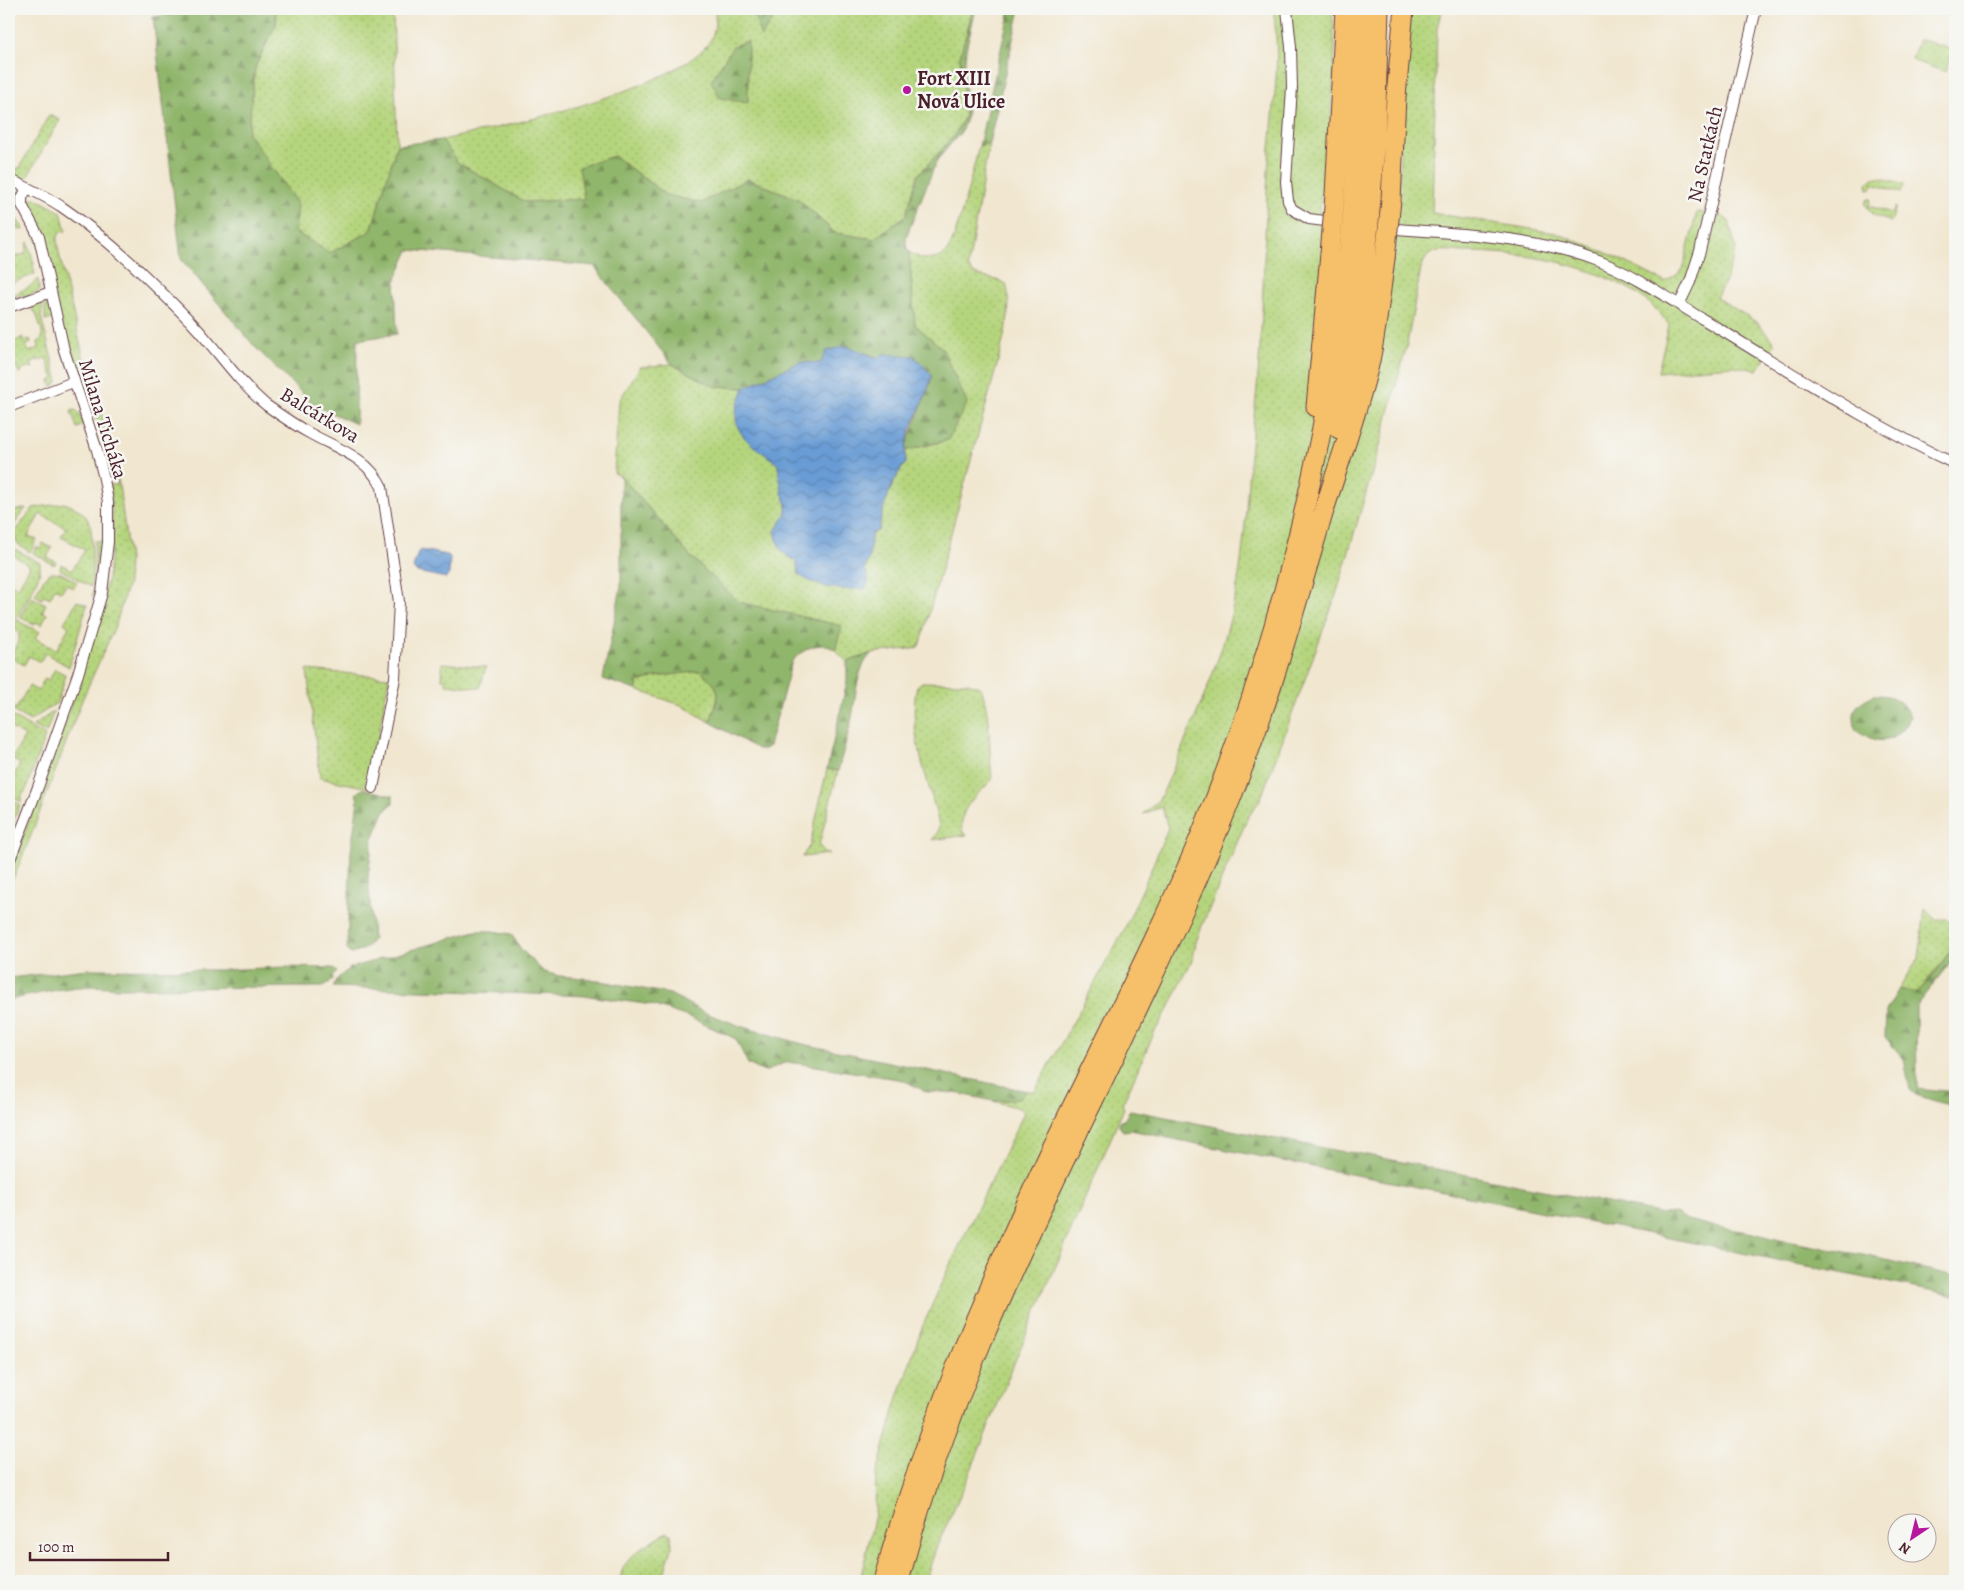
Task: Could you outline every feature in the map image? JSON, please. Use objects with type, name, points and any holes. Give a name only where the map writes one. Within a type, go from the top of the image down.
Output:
[{"type":"highway","points":[[1338,9],[1341,102]]},
{"type":"highway","points":[[1306,510],[1335,195],[1345,9]]},
{"type":"highway","points":[[1317,533],[1352,360],[1357,257],[1363,198],[1361,9]]},
{"type":"highway","points":[[1363,198],[1376,140],[1378,9]]},
{"type":"highway","points":[[1396,9],[1396,97]]},
{"type":"highway","points":[[899,1581],[910,1540],[946,1432],[993,1314],[1031,1230],[1184,910],[1240,776],[1285,643],[1368,366],[1385,259],[1391,200],[1396,97],[1404,9]]},
{"type":"highway","points":[[883,1581],[895,1536],[932,1426],[984,1297],[1051,1150],[1164,917],[1201,834],[1227,767],[1273,632],[1306,510],[1357,257]]},
{"type":"street","points":[[1288,9],[1292,87],[1286,193],[1292,209],[1300,215],[1318,222],[1511,239],[1546,245],[1587,257],[1613,268],[1679,305],[1866,416],[1955,464]]},
{"type":"street","name":"Na Statkách","points":[[1679,305],[1690,282],[1700,251],[1756,9]]},
{"type":"street","name":"Balcárkova","points":[[9,179],[63,208],[142,274],[191,322],[234,373],[266,405],[310,434],[354,455],[377,477],[382,487],[399,602],[395,678],[373,788]]},
{"type":"street","name":"Milana Ticháka","points":[[9,862],[65,714],[95,617],[105,572],[108,534],[107,494],[97,450],[73,382],[63,346],[39,237],[22,205],[22,198],[27,188]]},
{"type":"street","points":[[9,307],[51,292]]},
{"type":"street","points":[[9,407],[73,382]]},
{"type":"green space","points":[[224,9],[276,9],[276,24],[255,67],[248,133],[298,205],[295,232],[330,253],[371,231],[397,145],[442,140],[457,162],[525,202],[584,199],[579,167],[614,156],[666,195],[701,203],[747,179],[798,199],[835,233],[874,239],[906,215],[918,175],[954,136],[965,116],[960,57],[973,9],[976,9],[966,49],[964,71],[967,116],[961,132],[937,160],[906,237],[915,325],[942,348],[967,403],[948,440],[904,451],[930,384],[932,375],[927,370],[879,358],[846,346],[821,363],[800,362],[744,388],[713,386],[672,364],[594,266],[409,250],[395,281],[397,334],[357,340],[356,424],[314,405],[256,348],[181,259],[153,17]]},
{"type":"green space","points":[[276,9],[393,9],[397,145],[371,231],[330,253],[295,232],[298,205],[248,133],[255,67],[276,24]]},
{"type":"green space","points":[[715,9],[752,9],[761,36],[779,9],[973,9],[960,57],[965,116],[954,136],[918,175],[906,215],[874,239],[835,233],[798,199],[748,179],[701,203],[666,195],[614,156],[584,199],[525,202],[457,162],[442,140],[544,116],[629,89],[666,74],[694,57],[711,39],[714,28]]},
{"type":"green space","points":[[752,9],[779,9],[761,37]]},
{"type":"green space","points":[[1010,9],[1020,9],[989,143],[979,146]]},
{"type":"green space","points":[[1273,9],[1332,9],[1335,46],[1328,182],[1322,186],[1320,213],[1396,223],[1409,9],[1442,9],[1437,28],[1432,213],[1556,233],[1614,256],[1665,282],[1678,274],[1683,267],[1697,212],[1720,215],[1729,221],[1736,250],[1724,284],[1716,297],[1758,323],[1775,344],[1758,370],[1733,366],[1658,372],[1669,325],[1643,298],[1613,281],[1572,265],[1528,256],[1443,251],[1432,253],[1427,257],[1421,268],[1407,344],[1383,435],[1336,595],[1261,798],[1247,819],[1202,926],[1193,958],[1169,1008],[1155,1031],[1122,1105],[1124,1108],[1017,1356],[967,1480],[937,1546],[925,1581],[860,1581],[875,1514],[876,1477],[896,1403],[921,1330],[947,1271],[1024,1113],[1019,1108],[993,1101],[1019,1099],[1027,1091],[1035,1091],[1124,930],[1168,828],[1162,807],[1143,814],[1158,801],[1165,788],[1205,694],[1229,622],[1243,544],[1259,363],[1268,169],[1277,54]]},
{"type":"green space","points":[[1919,39],[1953,50],[1946,72],[1912,59]]},
{"type":"green space","points":[[748,41],[748,103],[720,98],[711,81],[733,46]]},
{"type":"green space","points":[[49,115],[60,120],[26,179],[21,179],[9,173],[9,166],[17,170],[19,167],[21,168]]},
{"type":"green space","points":[[989,143],[968,267],[980,276],[1006,284],[1009,301],[1008,319],[921,643],[917,648],[872,653],[847,662],[835,650],[841,626],[739,602],[689,555],[621,476],[614,473],[619,401],[640,367],[672,364],[713,385],[744,388],[736,411],[778,465],[782,493],[787,504],[785,516],[775,531],[796,561],[799,575],[842,590],[868,580],[865,569],[869,558],[872,534],[879,530],[888,495],[906,463],[904,451],[948,440],[942,348],[915,325],[909,252],[917,257],[926,259],[940,257],[945,254],[954,236],[979,146]]},
{"type":"green space","points":[[1873,178],[1882,178],[1904,185],[1901,193],[1873,184],[1871,190],[1868,189],[1867,184]]},
{"type":"green space","points":[[30,198],[35,198],[61,212],[66,231],[60,232],[57,239],[59,253],[88,377],[98,400],[118,477],[129,559],[128,583],[116,624],[82,700],[9,889],[9,874],[62,734],[108,578],[113,531],[110,485],[118,485],[84,382],[78,383],[27,206]]},
{"type":"green space","points":[[1868,199],[1871,199],[1869,206],[1892,213],[1896,207],[1891,222],[1869,210],[1865,203]]},
{"type":"green space","points":[[12,213],[24,229],[21,230],[12,224],[9,214]]},
{"type":"green space","points":[[28,242],[35,274],[9,284],[9,258],[25,254]]},
{"type":"green space","points":[[38,279],[40,291],[24,298],[22,294],[15,297],[16,301],[10,303],[9,297],[29,287]]},
{"type":"green space","points":[[45,299],[49,302],[53,319],[45,321]]},
{"type":"green space","points":[[43,301],[41,317],[58,382],[52,387],[50,381],[54,379],[46,358],[38,361],[37,359],[35,360],[35,362],[31,363],[33,368],[22,370],[19,373],[16,365],[9,368],[9,342],[10,344],[23,337],[24,341],[30,339],[31,343],[26,345],[29,352],[39,348],[38,342],[42,339],[42,331],[35,311],[33,311],[31,306]]},
{"type":"green space","points":[[75,410],[79,413],[84,425],[77,428],[71,411]]},
{"type":"green space","points":[[621,476],[689,555],[739,602],[842,626],[835,650],[818,645],[807,649],[792,661],[769,746],[764,749],[758,749],[710,722],[718,693],[713,683],[700,671],[655,677],[638,682],[636,690],[603,679],[621,587]]},
{"type":"green space","points":[[64,503],[80,511],[91,527],[91,587],[60,569],[61,564],[72,570],[85,550],[61,537],[66,528],[40,514],[28,536],[37,540],[30,552],[20,546],[12,536],[33,508]]},
{"type":"green space","points":[[26,508],[9,532],[9,512]]},
{"type":"green space","points":[[95,541],[104,541],[100,579],[92,597],[95,583]]},
{"type":"green space","points":[[43,543],[52,548],[47,557],[56,562],[54,565],[33,553],[36,547],[40,549]]},
{"type":"green space","points":[[9,546],[40,563],[40,570],[34,588],[9,630],[9,583],[18,588],[30,566],[10,553],[9,555]]},
{"type":"green space","points":[[51,572],[61,573],[77,582],[74,588],[66,584],[61,592],[55,588],[50,598],[44,595],[42,599],[35,595],[43,580]]},
{"type":"green space","points":[[31,597],[46,604],[42,612],[47,614],[42,625],[36,622],[34,625],[20,617]]},
{"type":"green space","points":[[77,601],[87,605],[69,667],[45,653],[40,662],[29,656],[24,665],[10,657],[19,640],[19,633],[13,628],[18,619],[20,622],[40,632],[35,638],[56,650],[69,627],[64,623]]},
{"type":"green space","points":[[872,653],[866,660],[859,676],[851,722],[838,771],[827,769],[847,682],[847,662]]},
{"type":"green space","points":[[442,663],[486,667],[480,688],[446,684],[446,680],[442,679]]},
{"type":"green space","points":[[55,669],[66,675],[57,703],[30,721],[9,709],[9,704],[16,709],[29,686],[38,691],[45,678],[49,680]]},
{"type":"green space","points":[[307,670],[389,677],[369,788],[320,778]]},
{"type":"green space","points":[[700,671],[713,683],[718,693],[710,722],[681,705],[636,690],[637,682],[655,677]]},
{"type":"green space","points":[[922,682],[967,683],[981,687],[988,721],[992,780],[966,808],[963,815],[962,831],[967,835],[932,840],[939,826],[920,756],[915,721],[914,704],[917,686]]},
{"type":"green space","points":[[1874,695],[1896,699],[1910,716],[1905,728],[1890,739],[1877,740],[1856,730],[1854,712],[1856,708],[1862,701]]},
{"type":"green space","points":[[54,711],[46,733],[33,726]]},
{"type":"green space","points":[[9,715],[45,736],[21,802],[9,795],[9,784],[20,764],[12,759],[25,736],[9,727]]},
{"type":"green space","points":[[827,769],[838,771],[819,845],[824,852],[829,854],[802,857],[810,845]]},
{"type":"green space","points":[[364,789],[393,796],[393,803],[384,812],[373,838],[368,876],[373,939],[364,949],[351,954],[347,950],[351,851],[358,800],[356,794]]},
{"type":"green space","points":[[9,799],[20,805],[9,832]]},
{"type":"green space","points":[[1925,909],[1936,920],[1946,919],[1955,923],[1955,945],[1916,993],[1899,989],[1919,957]]},
{"type":"green space","points":[[475,931],[511,934],[521,949],[544,972],[670,994],[703,1012],[743,1027],[803,1044],[1027,1091],[1019,1099],[993,1101],[961,1094],[927,1092],[903,1080],[803,1064],[786,1062],[767,1071],[760,1070],[748,1064],[736,1039],[691,1018],[652,1005],[589,996],[333,987],[336,980],[350,968]]},
{"type":"green space","points":[[1955,945],[1955,956],[1916,1006],[1917,1088],[1955,1092],[1955,1107],[1916,1095],[1910,1090],[1904,1059],[1885,1037],[1886,1011],[1899,989],[1916,993],[1932,976]]},
{"type":"green space","points":[[284,967],[333,968],[337,972],[332,976],[333,980],[323,987],[115,988],[89,986],[62,989],[9,1000],[9,978],[88,969],[220,970]]},
{"type":"green space","points":[[1130,1110],[1663,1214],[1676,1213],[1687,1220],[1712,1226],[1868,1256],[1955,1276],[1955,1296],[1131,1130],[1123,1131],[1119,1126],[1120,1122],[1125,1119]]},
{"type":"green space","points":[[667,1532],[671,1534],[672,1547],[662,1581],[621,1581],[621,1573],[630,1558]]},
{"type":"water","points":[[846,346],[879,358],[883,354],[914,356],[932,375],[911,429],[906,452],[906,463],[888,495],[879,530],[871,534],[869,558],[865,569],[869,580],[865,589],[829,588],[813,583],[799,575],[796,561],[781,549],[775,531],[785,516],[787,504],[782,493],[778,465],[743,436],[736,421],[736,411],[744,388],[800,362],[821,363],[826,351]]},
{"type":"water","points":[[421,550],[448,555],[450,558],[449,574],[446,578],[416,572],[413,568],[418,552]]},
{"type":"place","name":"Fort XIII Nová Ulice","points":[[907,90]]}]
